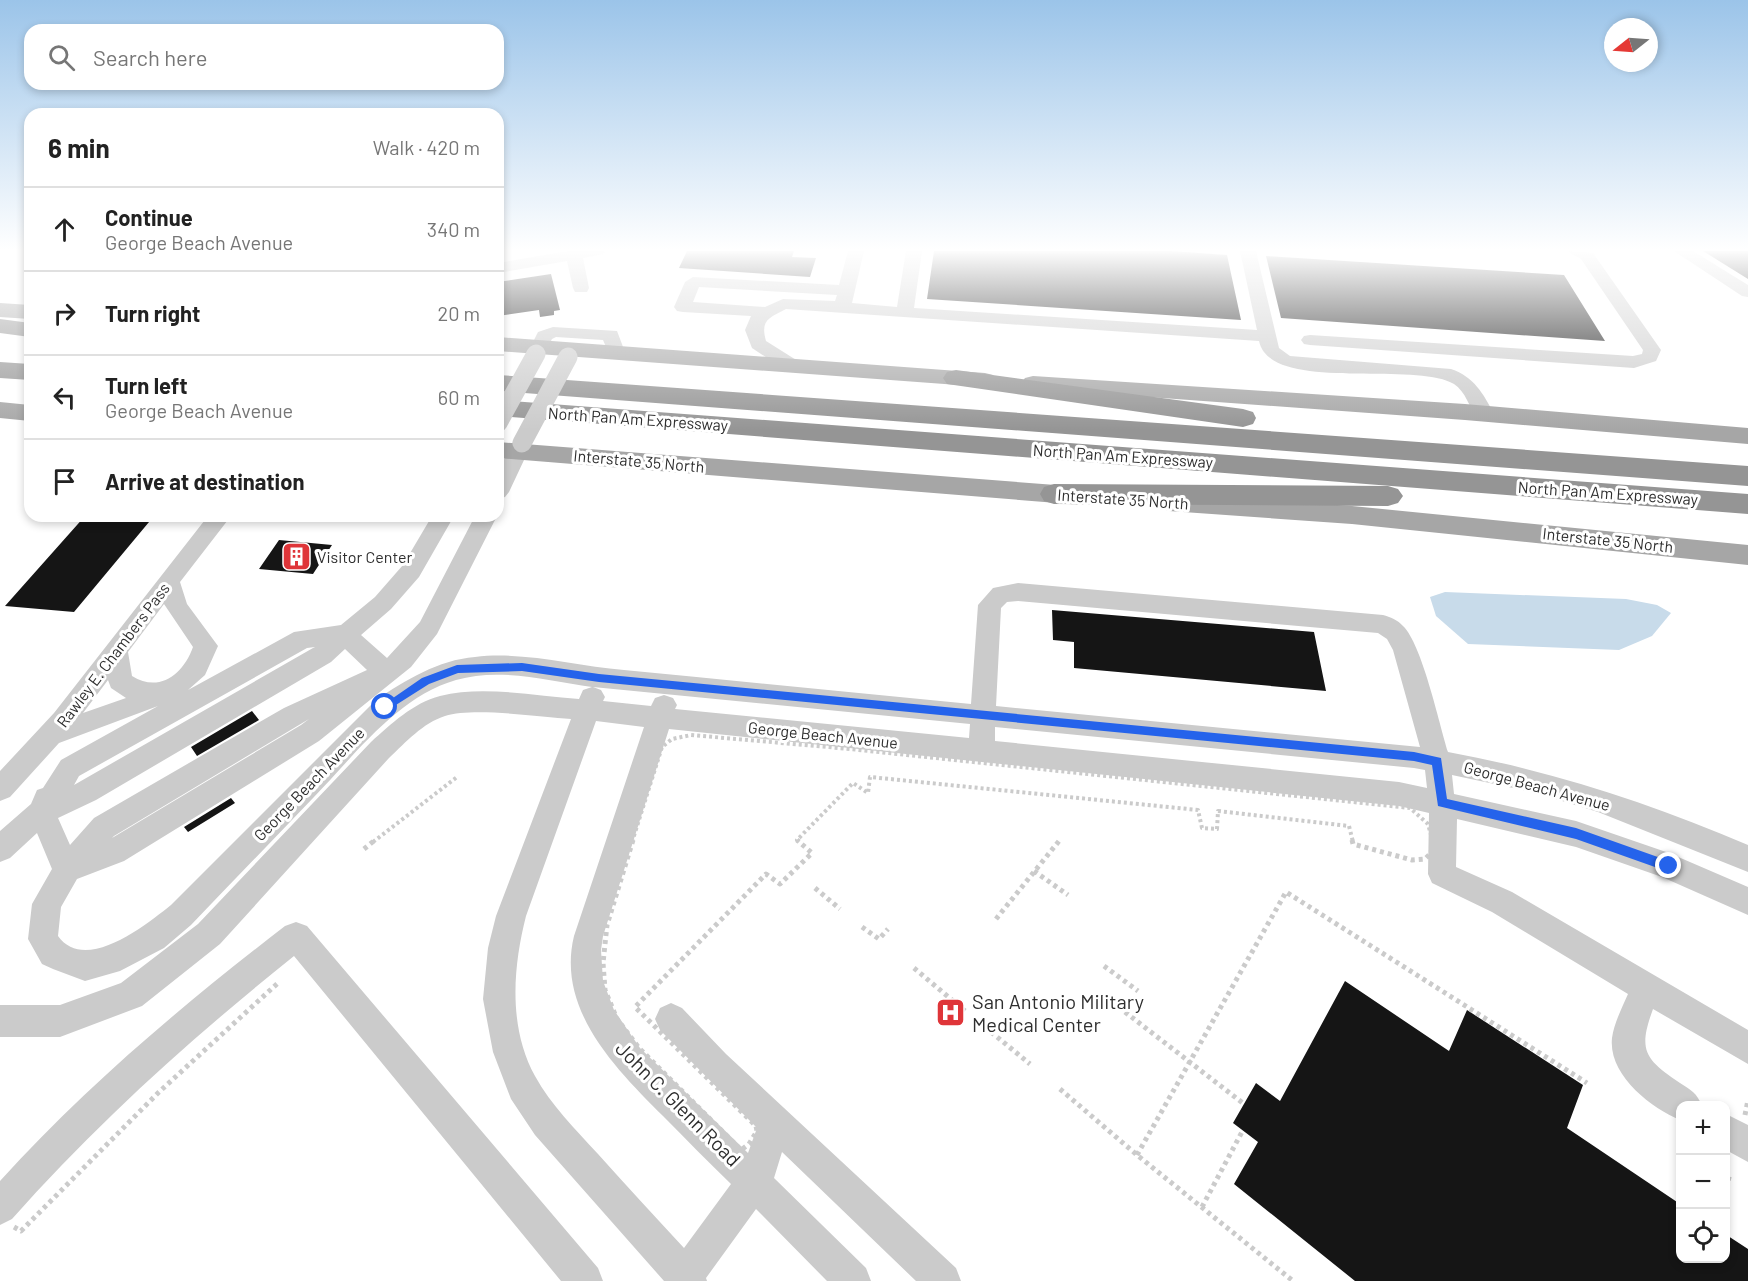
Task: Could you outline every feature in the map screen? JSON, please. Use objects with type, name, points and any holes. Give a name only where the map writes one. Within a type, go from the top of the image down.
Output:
[{"type":"highway","points":[[0,327],[24,329]]},
{"type":"highway","points":[[0,346],[24,348]]},
{"type":"highway","points":[[0,370],[24,372]]},
{"type":"highway","points":[[956,378],[1560,462]]},
{"type":"highway","name":"North Pan Am Expressway","points":[[504,383],[1748,476]]},
{"type":"highway","name":"North Pan Am Expressway","points":[[504,408],[1748,504]]},
{"type":"highway","points":[[1054,494],[1490,497],[1748,511]]},
{"type":"main road","points":[[504,345],[538,350],[574,347],[794,367],[1484,414],[1748,436]]},
{"type":"main road","points":[[0,410],[24,412]]},
{"type":"main road","name":"Interstate 35 North","points":[[513,448],[1054,494],[1352,515],[1748,555]]},
{"type":"street","points":[[750,311],[767,312]]},
{"type":"street","points":[[895,311],[1267,336]]},
{"type":"street","points":[[1261,311],[1270,350],[1284,360],[1301,364],[1444,374],[1459,378],[1472,389],[1484,414]]},
{"type":"street","points":[[1310,340],[1634,362],[1650,357],[1652,350],[1625,311]]},
{"type":"street","points":[[767,312],[760,316],[754,330],[758,344],[794,367]]},
{"type":"street","points":[[504,474],[513,448],[574,347]]},
{"type":"street","points":[[504,412],[538,350]]},
{"type":"street","name":"Rawley E. Chambers Pass","points":[[0,789],[51,735],[215,522]]},
{"type":"street","points":[[67,870],[160,770],[310,646],[344,634],[383,603],[411,571],[440,522]]},
{"type":"street","points":[[67,870],[114,852],[146,832],[177,827],[236,791],[249,769],[310,733],[402,660],[429,628],[483,522]]},
{"type":"street","points":[[51,735],[158,695],[189,677],[199,663],[206,646],[175,605],[169,591],[169,581]]},
{"type":"street","points":[[981,751],[990,605],[1001,594],[1018,592],[1383,624],[1395,632],[1405,648],[1437,761],[1442,802],[1443,874],[1502,902],[1748,1048]]},
{"type":"street","points":[[344,634],[386,672]]},
{"type":"street","points":[[116,652],[120,681],[137,692],[158,695]]},
{"type":"street","name":"George Beach Avenue","points":[[67,870],[47,904],[43,939],[53,954],[85,966],[120,956],[153,938],[181,915],[385,707],[425,681],[457,669],[489,666],[522,667],[599,678],[1322,747],[1437,761],[1506,775],[1603,802],[1709,841],[1748,859]]},
{"type":"street","points":[[42,812],[93,805],[160,770],[386,672]]},
{"type":"street","points":[[599,678],[511,916],[503,948],[499,999],[509,1052],[529,1096],[547,1123],[686,1280],[755,1181],[776,1123]]},
{"type":"street","name":"John C. Glenn Road","points":[[670,685],[595,914],[586,949],[587,977],[592,1002],[607,1030],[630,1059],[853,1281]]},
{"type":"street","name":"George Beach Avenue","points":[[0,1021],[60,1021],[131,995],[209,934],[380,750],[408,724],[441,706],[482,702],[586,710],[1399,794],[1576,834],[1669,866],[1748,901]]},
{"type":"street","points":[[0,849],[42,812],[58,765],[70,754],[113,732],[160,770],[249,769]]},
{"type":"street","points":[[146,832],[160,770]]},
{"type":"street","points":[[42,812],[67,870]]},
{"type":"street","points":[[2,1214],[28,1174],[109,1095],[178,1032],[296,936],[585,1281]]},
{"type":"street","points":[[1646,987],[1628,1041],[1630,1052],[1638,1068],[1654,1085],[1678,1101]]},
{"type":"street","points":[[671,1018],[715,1065],[944,1281]]},
{"type":"street","points":[[1730,1134],[1748,1145]]},
{"type":"path","points":[[691,735],[850,749],[1410,808],[1424,816],[1429,823],[1432,842],[1428,857],[1420,861],[1353,843],[1349,826],[1218,811],[1217,829],[1202,828],[1198,810],[870,777],[868,793],[853,783],[797,840],[812,853],[794,871],[780,884],[766,873],[635,1007],[756,1126],[757,1131],[751,1142],[741,1150],[639,1048],[617,1019],[605,990],[603,963],[607,924],[660,751],[662,746],[675,738],[691,735]]},
{"type":"path","points":[[364,849],[457,777]]},
{"type":"path","points":[[996,919],[1059,841]]},
{"type":"path","points":[[1034,871],[1068,895]]},
{"type":"path","points":[[815,888],[840,909]]},
{"type":"path","points":[[1137,1155],[1286,892],[1587,1083]]},
{"type":"path","points":[[862,927],[879,939],[888,929]]},
{"type":"path","points":[[1104,966],[1138,991]]},
{"type":"path","points":[[914,968],[965,1011]]},
{"type":"path","points":[[2,1214],[21,1231],[159,1092],[279,983],[275,978]]},
{"type":"path","points":[[1125,1012],[1244,1104]]},
{"type":"path","points":[[991,1032],[1030,1064]]},
{"type":"path","points":[[1060,1089],[1137,1155],[1293,1281]]},
{"type":"path","points":[[1202,1207],[1244,1130]]},
{"type":"water","points":[[1445,592],[1626,599],[1657,605],[1671,613],[1652,636],[1619,650],[1468,644],[1436,616],[1430,597]]},
{"type":"building","points":[[504,311],[534,311],[504,315]]},
{"type":"building","points":[[539,311],[555,311],[554,315],[540,317]]},
{"type":"building","points":[[1103,311],[1239,311],[1241,320]]},
{"type":"building","points":[[1279,311],[1586,311],[1605,341],[1281,318]]},
{"type":"building","points":[[80,522],[149,522],[74,612],[5,606]]},
{"type":"building","name":"Visitor Center","points":[[279,540],[332,545],[313,574],[259,569]]},
{"type":"building","points":[[1052,610],[1314,632],[1326,691],[1074,668],[1074,642],[1053,640]]},
{"type":"building","points":[[252,711],[259,720],[197,756],[191,747]]},
{"type":"building","points":[[231,798],[235,803],[188,832],[184,827]]},
{"type":"building","points":[[1345,981],[1449,1051],[1467,1010],[1583,1085],[1567,1128],[1676,1201],[1676,1263],[1730,1263],[1730,1237],[1748,1249],[1748,1281],[1355,1281],[1234,1184],[1258,1142],[1233,1123],[1256,1083],[1280,1101]]},
{"type":"place","name":"Visitor Center","points":[[296,557]]},
{"type":"place","name":"San Antonio Military Medical Center","points":[[951,1013]]},
{"type":"route","points":[[385,707],[425,681],[457,669],[489,666],[522,667],[585,677],[1414,757],[1437,761],[1442,802],[1576,834],[1669,866]]}]
